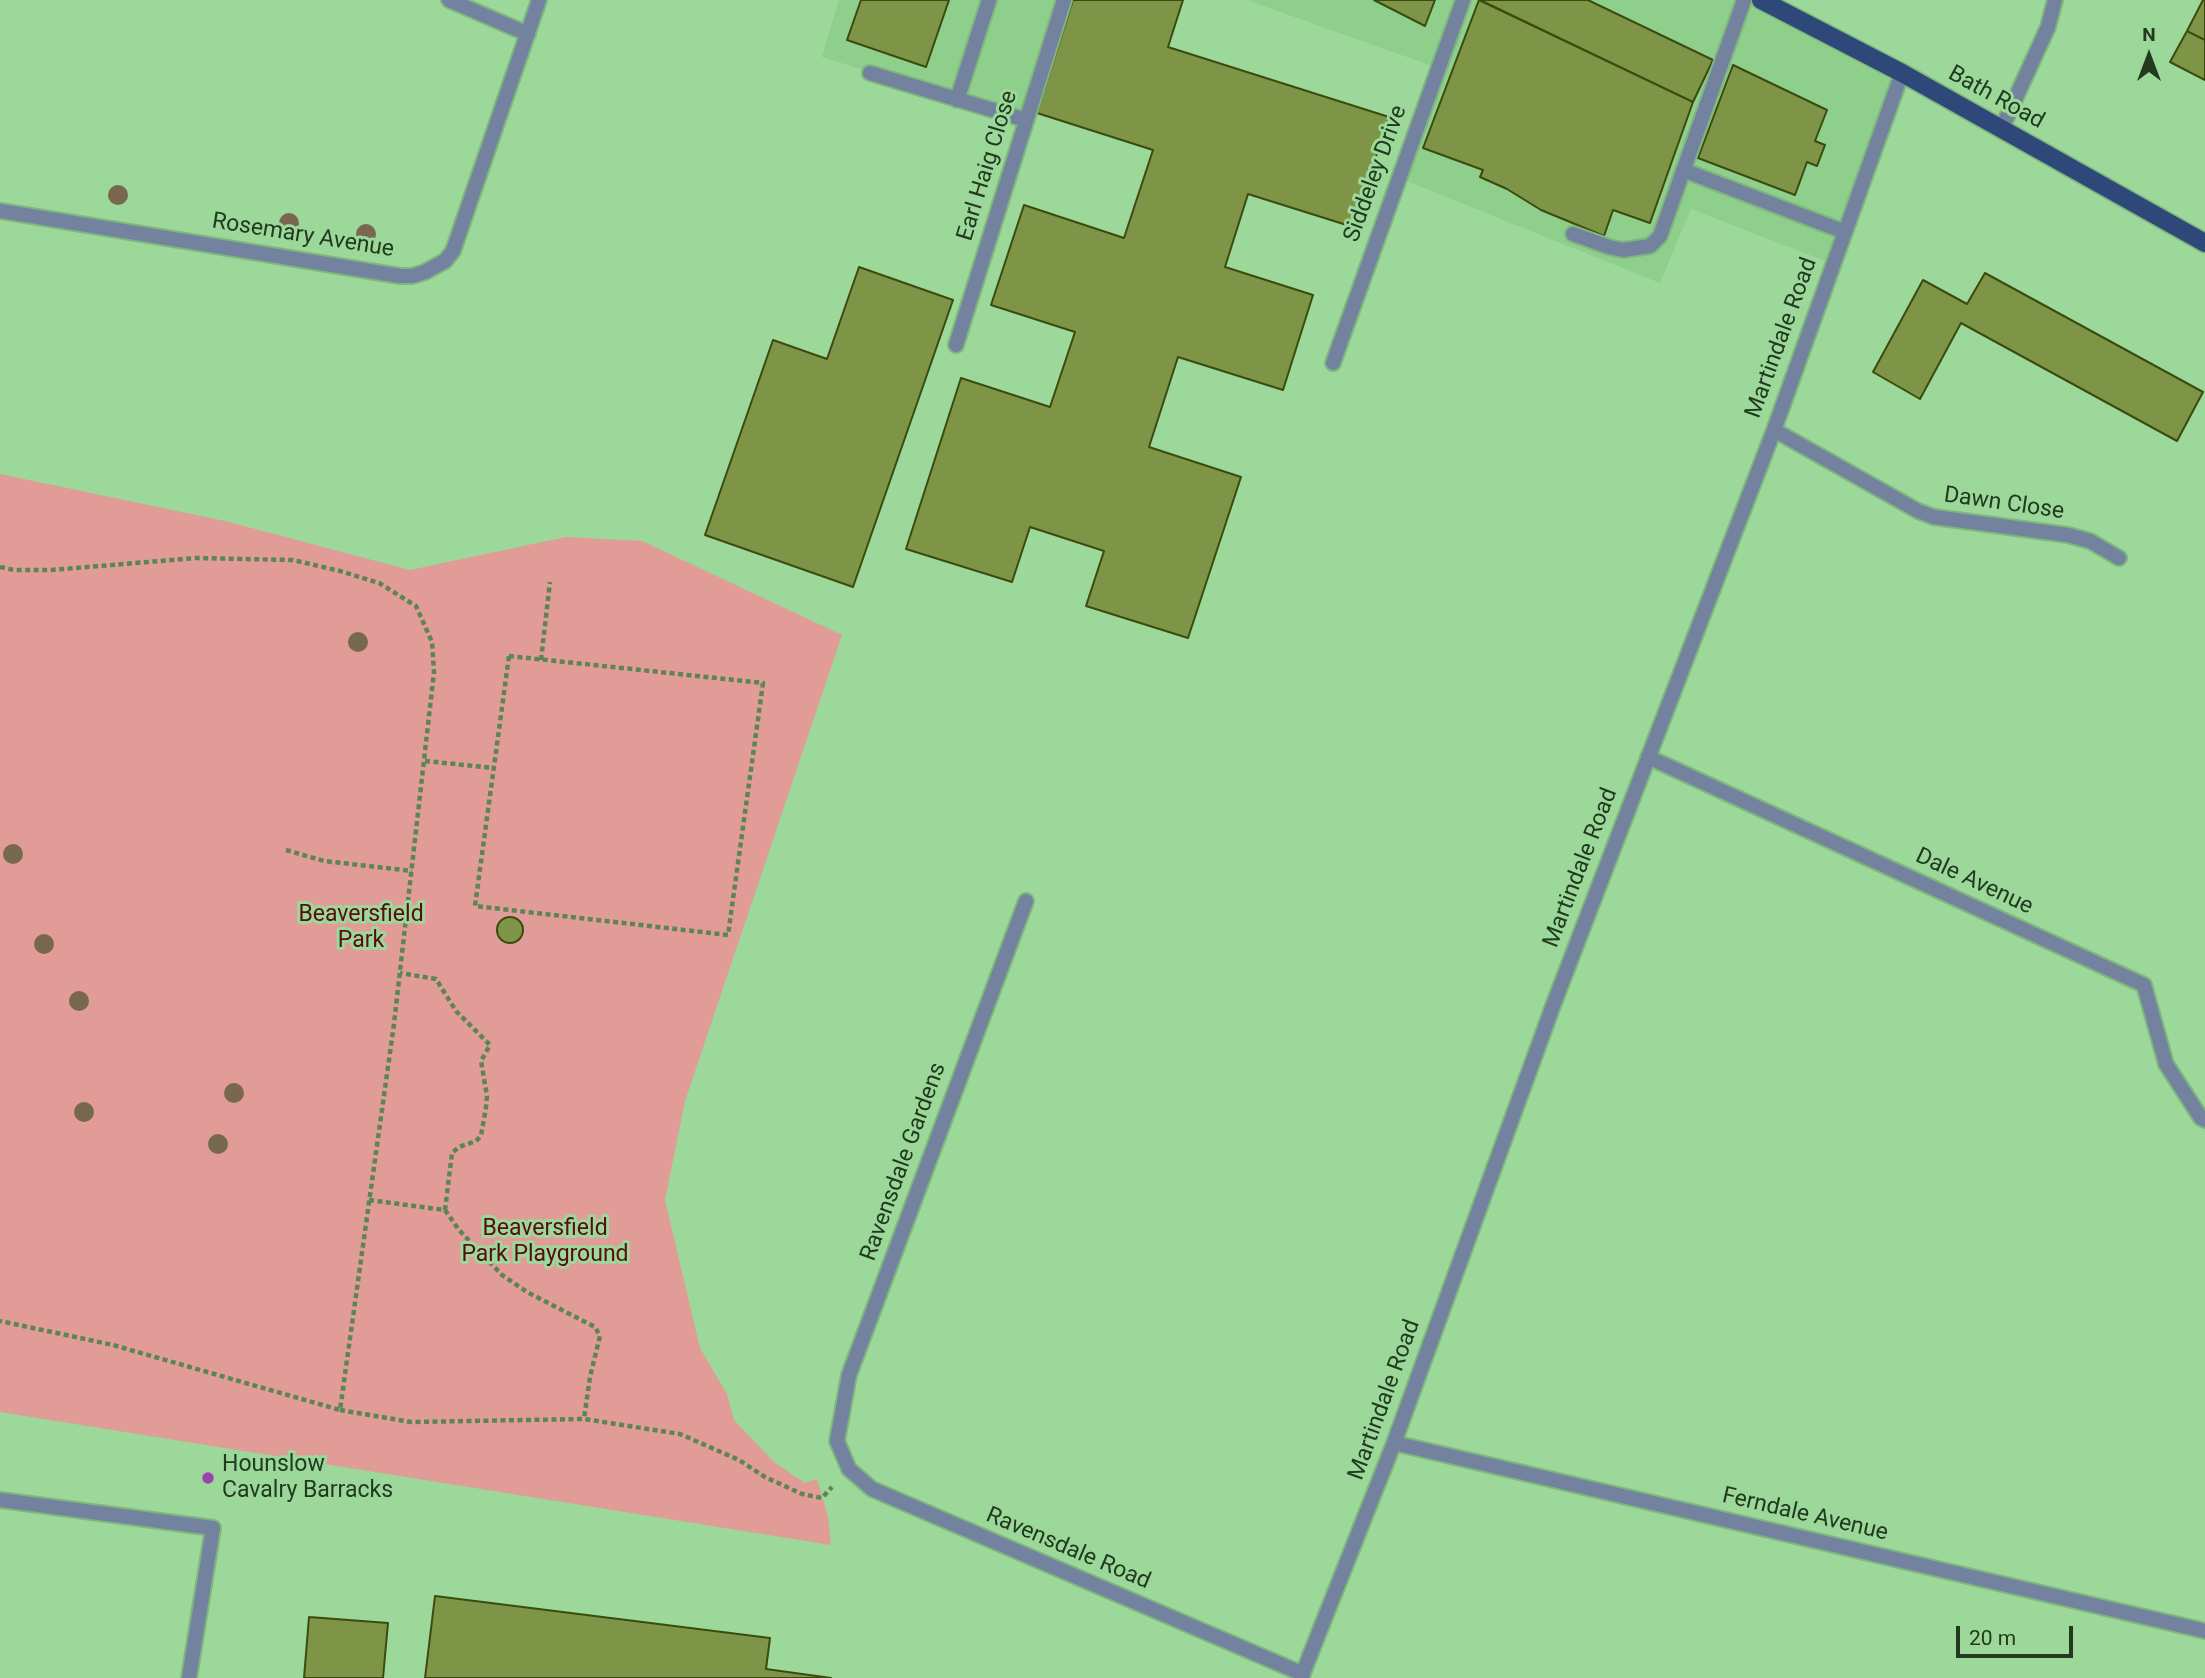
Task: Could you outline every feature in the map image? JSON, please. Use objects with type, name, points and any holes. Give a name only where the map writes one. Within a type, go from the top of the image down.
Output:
[{"type":"main road","name":"Bath Road","points":[[1761,0],[1902,73],[2205,243]]},
{"type":"street","points":[[449,0],[528,34]]},
{"type":"street","name":"Rosemary Avenue","points":[[0,211],[400,276],[418,274],[440,265],[453,251],[539,0]]},
{"type":"street","points":[[957,100],[989,0]]},
{"type":"street","name":"Earl Haig Close","points":[[956,345],[1064,0]]},
{"type":"street","name":"Siddeley Drive","points":[[1333,363],[1463,0]]},
{"type":"street","points":[[1573,234],[1623,250],[1650,246],[1660,236],[1744,0]]},
{"type":"street","points":[[2001,130],[2048,27],[2054,0]]},
{"type":"street","points":[[870,73],[1026,120]]},
{"type":"street","name":"Martindale Road","points":[[1302,1676],[1394,1443],[1554,1003],[1774,430],[1902,73]]},
{"type":"street","points":[[1683,170],[1845,232]]},
{"type":"street","name":"Dawn Close","points":[[1774,430],[1918,511],[1934,517],[2068,536],[2090,541],[2119,558]]},
{"type":"street","name":"Dale Avenue","points":[[1648,757],[2144,985],[2166,1064],[2201,1118],[2205,1120]]},
{"type":"street","name":"Ravensdale Gardens","points":[[837,1441],[849,1375],[1026,901]]},
{"type":"street","name":"Ravensdale Road","points":[[837,1441],[849,1469],[872,1489],[1302,1676]]},
{"type":"street","name":"Ferndale Avenue","points":[[1394,1443],[2205,1631]]},
{"type":"street","points":[[0,1500],[213,1528],[189,1678]]},
{"type":"path","points":[[0,567],[51,570],[196,558],[293,560],[379,583],[416,606],[432,642],[434,672],[400,973],[340,1410]]},
{"type":"path","points":[[541,660],[550,582]]},
{"type":"path","points":[[509,656],[541,660],[763,683],[727,935],[475,906],[509,656]]},
{"type":"path","points":[[425,761],[494,768]]},
{"type":"path","points":[[286,850],[324,861],[412,871]]},
{"type":"path","points":[[400,973],[436,979],[456,1011],[490,1045],[481,1061],[487,1096],[481,1136],[452,1153],[445,1210],[458,1230],[502,1275],[527,1292],[595,1327],[600,1336],[584,1419]]},
{"type":"path","points":[[369,1200],[445,1210]]},
{"type":"path","points":[[0,1321],[113,1345],[340,1410],[411,1422],[584,1419],[680,1434],[739,1460],[765,1477],[802,1494],[822,1498],[849,1469]]},
{"type":"shaded area","points":[[839,0],[1064,0],[1026,120],[822,57]]},
{"type":"shaded area","points":[[1247,0],[1761,0],[1902,73],[1833,264],[1691,209],[1660,283],[1399,178],[1438,68]]},
{"type":"green space","name":"Beaversfield Park","points":[[0,474],[225,521],[410,570],[566,537],[642,541],[842,635],[685,1101],[665,1200],[700,1348],[727,1394],[734,1420],[774,1462],[805,1483],[817,1479],[828,1517],[831,1545],[0,1412]]},
{"type":"building","points":[[861,0],[949,0],[926,67],[847,40]]},
{"type":"building","points":[[1073,0],[1183,0],[1168,47],[1389,117],[1353,227],[1248,194],[1225,267],[1313,295],[1283,390],[1178,357],[1149,447],[1241,477],[1188,638],[1086,606],[1104,551],[1030,527],[1012,582],[906,549],[961,378],[1050,407],[1075,332],[991,305],[1024,205],[1124,238],[1153,150],[1037,113]]},
{"type":"building","points":[[1374,0],[1435,0],[1425,26]]},
{"type":"building","points":[[1479,0],[1693,102],[1650,223],[1613,210],[1604,236],[1541,210],[1507,189],[1480,177],[1483,170],[1423,148]]},
{"type":"building","points":[[1480,0],[1588,0],[1713,60],[1693,102]]},
{"type":"building","points":[[2205,0],[2205,40],[2187,31]]},
{"type":"building","points":[[2187,31],[2205,40],[2205,80],[2170,62]]},
{"type":"building","points":[[1733,65],[1827,110],[1815,141],[1825,145],[1817,166],[1807,162],[1795,195],[1698,158]]},
{"type":"building","points":[[859,267],[953,300],[853,587],[705,535],[773,340],[827,359]]},
{"type":"building","points":[[1985,273],[2203,392],[2177,441],[1961,323],[1920,399],[1873,372],[1923,280],[1967,304]]},
{"type":"building","points":[[510,917],[519,921],[523,930],[519,939],[510,943],[501,939],[497,930],[501,921]]},
{"type":"building","points":[[435,1596],[770,1638],[766,1669],[831,1678],[425,1678]]},
{"type":"building","points":[[309,1617],[388,1623],[383,1678],[304,1678]]},
{"type":"place","name":"Hounslow Cavalry Barracks","points":[[208,1478]]},
{"type":"park label","name":"Beaversfield Park Playground","points":[[545,1242]]}]
